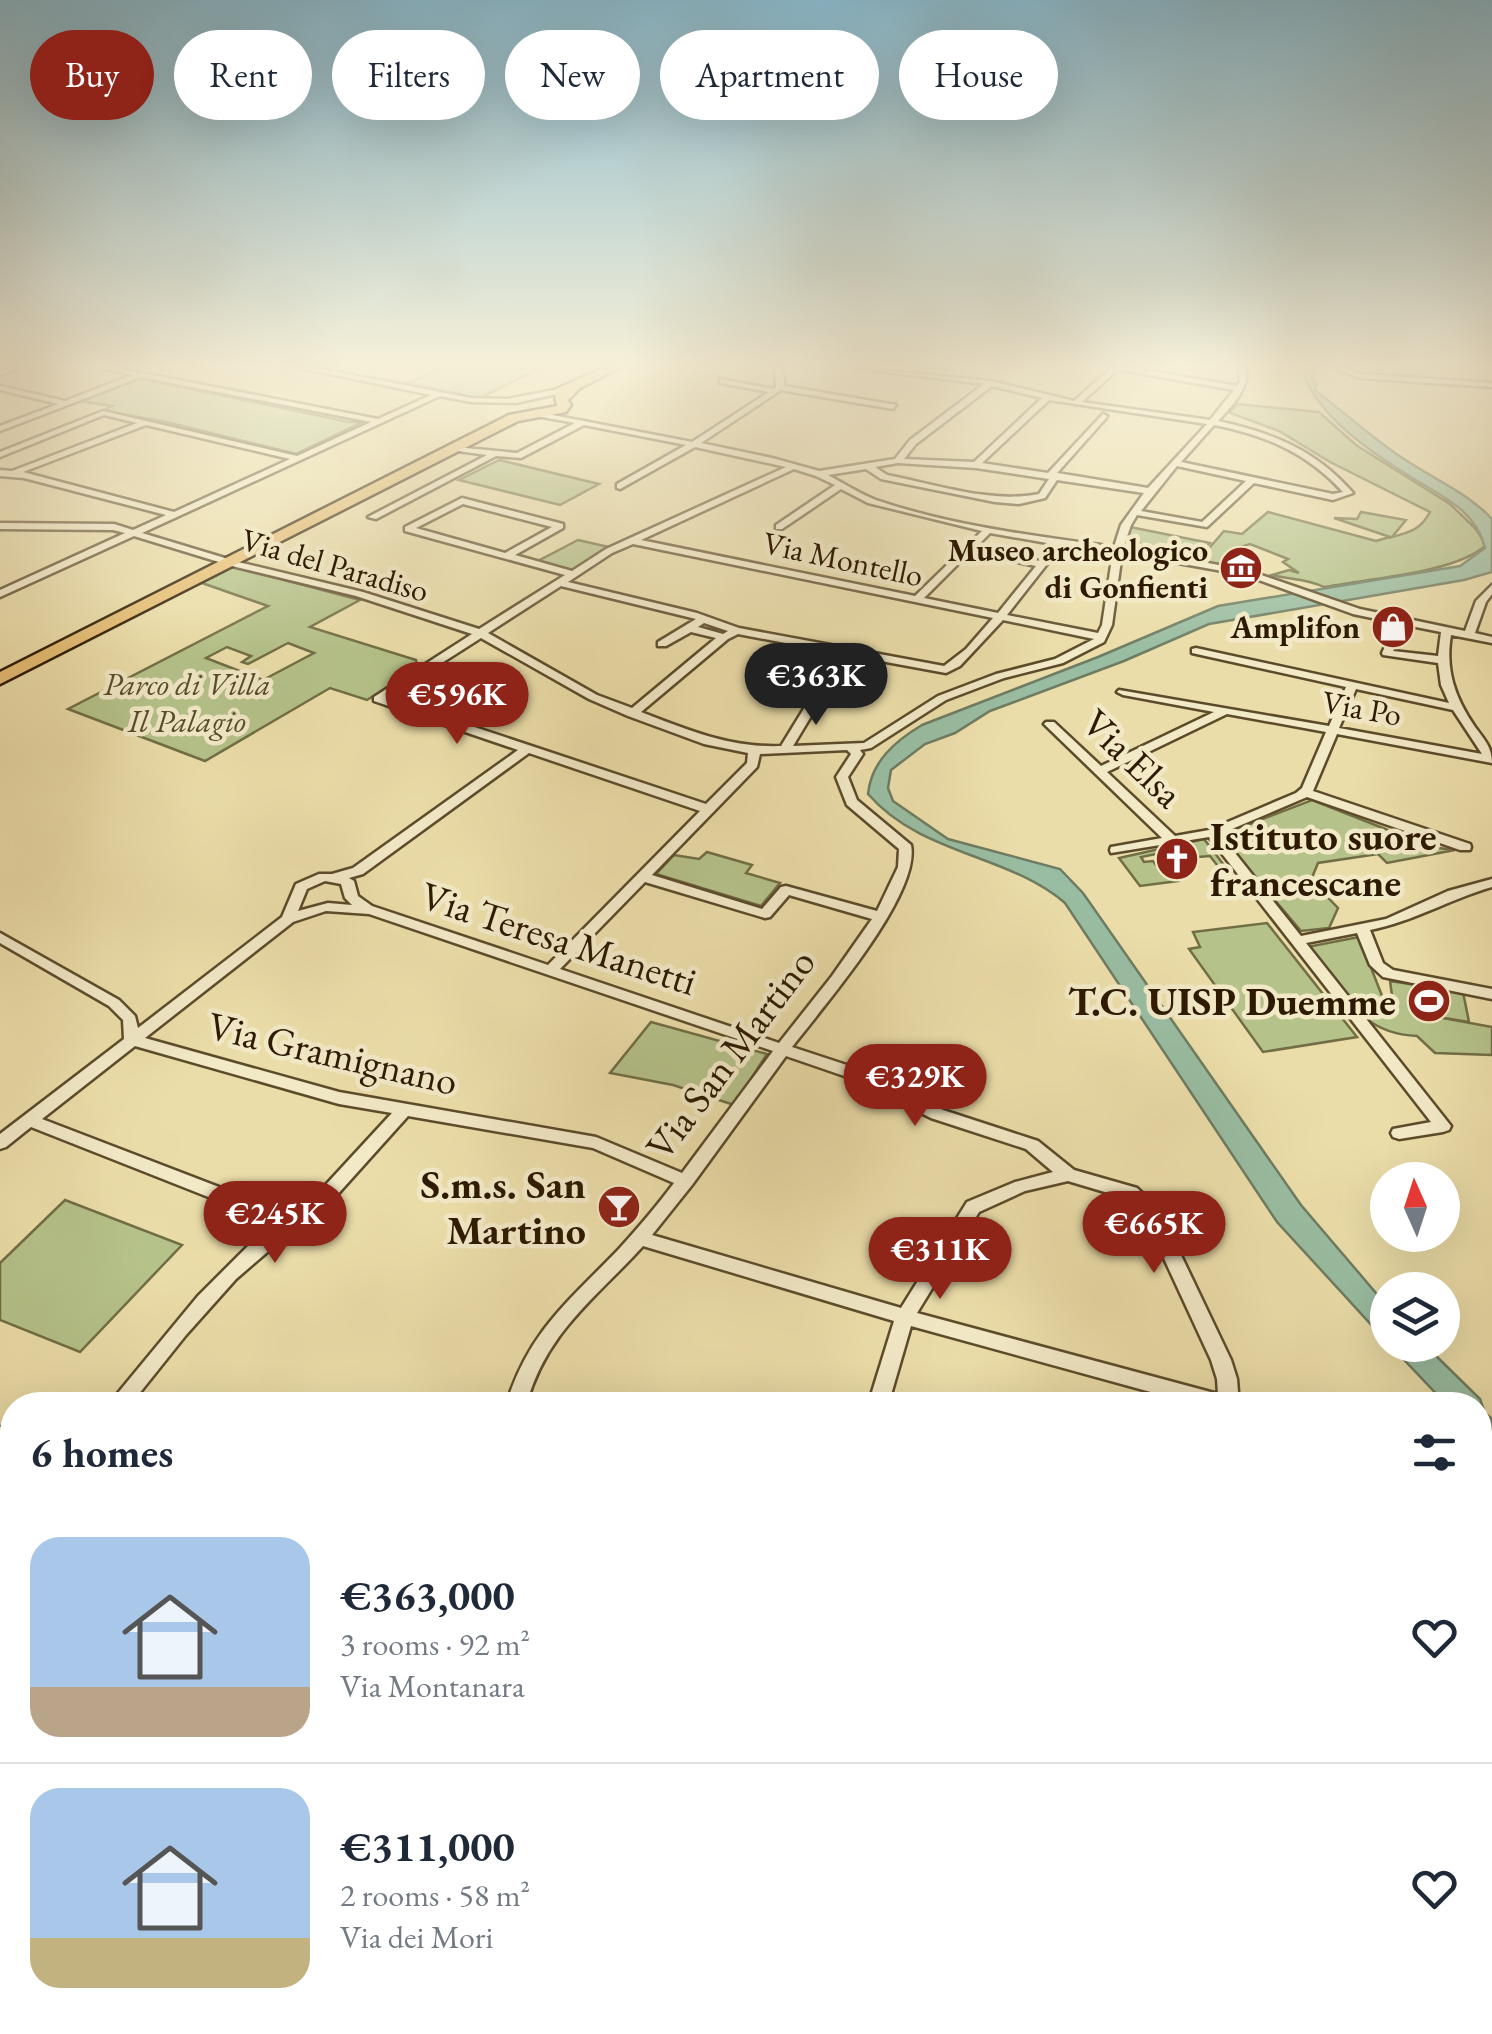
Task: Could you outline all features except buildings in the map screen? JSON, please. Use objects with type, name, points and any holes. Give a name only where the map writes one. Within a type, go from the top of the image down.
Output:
[{"type":"main road","points":[[410,472],[425,463]]},
{"type":"main road","points":[[0,679],[429,463]]},
{"type":"street","points":[[13,474],[42,463]]},
{"type":"street","points":[[0,594],[6,587],[138,533],[286,463]]},
{"type":"street","points":[[454,475],[443,472],[461,463]]},
{"type":"street","points":[[373,517],[478,463]]},
{"type":"street","points":[[620,486],[659,463]]},
{"type":"street","points":[[780,463],[819,474],[874,502],[988,530],[1192,562],[1297,588],[1336,605],[1401,624],[1492,640]]},
{"type":"street","points":[[819,474],[883,463]]},
{"type":"street","points":[[944,463],[1150,491]]},
{"type":"street","points":[[868,466],[884,477],[1018,501],[1042,496],[1064,463]]},
{"type":"street","points":[[850,747],[871,744],[911,715],[952,694],[1059,660],[1101,638],[1107,625],[1122,534],[1134,512],[1175,463],[1346,496],[1348,492],[1318,463]]},
{"type":"street","points":[[708,809],[378,698],[609,551],[794,466]]},
{"type":"street","points":[[0,474],[176,515]]},
{"type":"street","points":[[1134,512],[1204,525],[1253,479]]},
{"type":"street","points":[[779,527],[842,486]]},
{"type":"street","points":[[506,556],[560,526],[462,501],[408,529],[506,556],[573,574]]},
{"type":"street","name":"Via del Paradiso","points":[[0,526],[103,526],[359,594],[480,634],[593,697],[708,742],[754,752],[850,747]]},
{"type":"street","points":[[916,600],[988,530]]},
{"type":"street","points":[[1122,534],[1162,556]]},
{"type":"street","name":"Via Montello","points":[[634,541],[1101,638]]},
{"type":"street","points":[[562,583],[737,631],[952,669],[1000,618],[1059,543]]},
{"type":"street","points":[[967,549],[1042,564]]},
{"type":"street","points":[[1469,636],[1481,601],[1492,588]]},
{"type":"street","points":[[662,644],[703,619]]},
{"type":"street","points":[[1401,624],[1387,653],[1440,661]]},
{"type":"street","points":[[690,628],[724,637]]},
{"type":"street","points":[[632,714],[724,637],[737,631]]},
{"type":"street","points":[[1446,632],[1440,661],[1453,706],[1492,759]]},
{"type":"street","points":[[785,750],[844,651]]},
{"type":"street","points":[[1196,652],[1453,706]]},
{"type":"street","points":[[1116,850],[1212,833],[1304,792],[1352,685]]},
{"type":"street","name":"Via Po","points":[[1123,692],[1492,759]]},
{"type":"street","points":[[1101,770],[1223,712]]},
{"type":"street","name":"Via Elsa","points":[[1050,724],[1171,839]]},
{"type":"street","name":"Via San Martino","points":[[520,1392],[527,1369],[554,1325],[640,1238],[686,1181],[881,916],[908,854],[896,836],[848,798],[842,776],[857,754],[850,747]]},
{"type":"street","points":[[288,919],[301,887],[310,880],[349,881],[528,748]]},
{"type":"street","points":[[551,970],[754,763],[754,752]]},
{"type":"street","points":[[1304,792],[1465,848]]},
{"type":"street","points":[[1212,833],[1442,1126],[1398,1133]]},
{"type":"street","points":[[641,876],[765,914],[786,890],[881,916]]},
{"type":"street","points":[[0,1143],[288,919],[346,899],[349,881]]},
{"type":"street","name":"Via Teresa Manetti","points":[[349,881],[356,902],[371,910],[859,1074],[938,1114],[1032,1146],[1050,1156],[1068,1175]]},
{"type":"street","points":[[1296,941],[1397,920],[1453,894],[1492,883]]},
{"type":"street","name":"Via Teresa Manetti","points":[[297,898],[308,907],[371,910]]},
{"type":"street","points":[[1363,930],[1378,965],[1388,974],[1492,994]]},
{"type":"street","points":[[0,938],[114,1003],[130,1019],[132,1040]]},
{"type":"street","name":"Via Gramignano","points":[[132,1040],[339,1098],[596,1143],[686,1181]]},
{"type":"street","points":[[129,1392],[227,1278],[285,1226],[304,1220],[405,1109]]},
{"type":"street","points":[[29,1120],[260,1210],[285,1226]]},
{"type":"street","points":[[882,1392],[905,1318],[973,1207],[1022,1186],[1068,1175],[1130,1193],[1150,1209],[1221,1360],[1227,1392]]},
{"type":"street","points":[[640,1238],[905,1318],[1180,1392]]},
{"type":"green space","points":[[493,463],[511,463],[599,484],[560,505],[459,480]]},
{"type":"green space","points":[[1332,463],[1385,463],[1450,504],[1476,529],[1486,545],[1472,555],[1433,568],[1324,587],[1272,575],[1289,570],[1299,573],[1283,562],[1288,559],[1250,544],[1236,548],[1221,566],[1198,561],[1224,531],[1242,534],[1268,512],[1376,541],[1390,537],[1334,518],[1357,519],[1361,512],[1406,520],[1392,537],[1415,529],[1430,512]]},
{"type":"green space","points":[[1130,527],[1210,543],[1196,558],[1169,554],[1134,540],[1126,534]]},
{"type":"green space","points":[[578,540],[609,547],[572,571],[538,561]]},
{"type":"green space","name":"Parco di Villa Il Palagio","points":[[231,566],[360,600],[310,627],[416,660],[417,668],[367,700],[330,688],[205,761],[68,709],[268,606],[199,582]],"holes":[[[288,643],[314,653],[263,680],[206,658],[227,647],[251,656],[242,662],[248,664]]]},
{"type":"green space","points":[[1312,800],[1431,847],[1455,850],[1387,863],[1378,854],[1318,863],[1311,880],[1338,908],[1329,928],[1301,931],[1228,845],[1237,829]]},
{"type":"green space","points":[[1204,839],[1237,882],[1231,883],[1210,856],[1198,857],[1190,847],[1141,857],[1144,862],[1153,861],[1163,874],[1172,873],[1178,881],[1140,886],[1119,858]]},
{"type":"green space","points":[[707,852],[752,865],[746,873],[780,883],[761,906],[656,874],[674,855],[699,859]]},
{"type":"green space","points":[[1267,923],[1357,1037],[1263,1052],[1189,949],[1200,947],[1193,932]]},
{"type":"green space","points":[[1359,937],[1384,1001],[1393,1003],[1390,981],[1463,992],[1469,1022],[1432,1016],[1492,1027],[1492,1055],[1435,1053],[1417,1036],[1397,1034],[1367,1019],[1343,995],[1307,947]]},
{"type":"green space","points":[[651,1022],[767,1054],[734,1105],[673,1085],[610,1073]]},
{"type":"green space","points":[[65,1200],[182,1245],[80,1352],[0,1320],[0,1263]]},
{"type":"shaded area","points":[[1389,463],[1411,463],[1460,493],[1492,519],[1492,572],[1209,624],[1124,661],[990,711],[955,733],[925,744],[891,770],[888,788],[893,801],[948,839],[1060,869],[1083,893],[1301,1205],[1370,1286],[1370,1323],[1277,1222],[1065,903],[1018,874],[913,830],[868,794],[879,762],[922,725],[1218,606],[1460,566],[1485,548],[1473,522],[1441,495]]},
{"type":"shaded area","points":[[1406,1362],[1442,1362],[1473,1392],[1435,1392]]},
{"type":"place","name":"Museo archeologico di Gonfienti","points":[[1241,568]]},
{"type":"place","name":"Amplifon","points":[[1393,627]]},
{"type":"place","name":"Istituto suore francescane","points":[[1177,859]]},
{"type":"place","name":"T.C. UISP Duemme","points":[[1429,1001]]},
{"type":"place","name":"S.m.s. San Martino","points":[[619,1207]]}]
